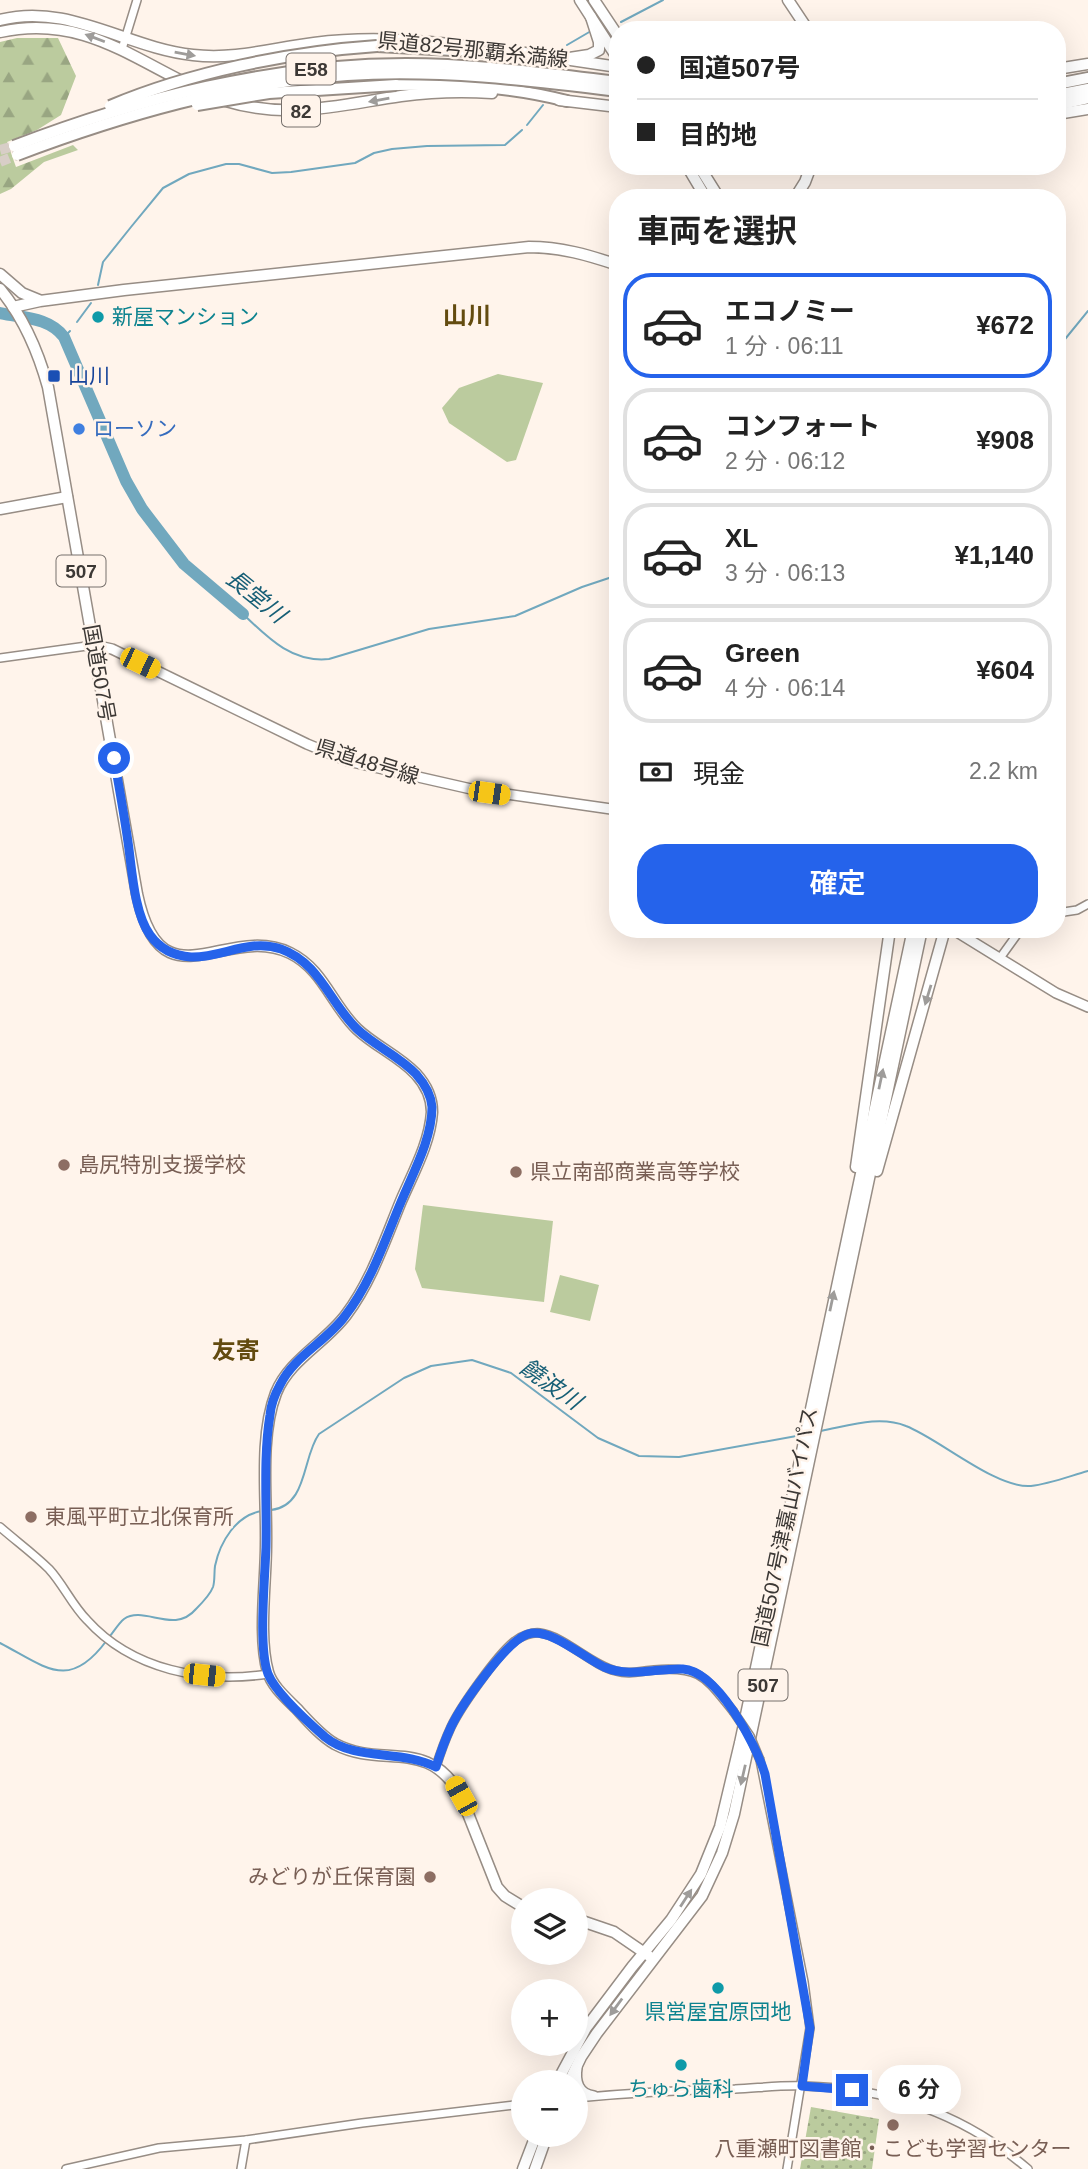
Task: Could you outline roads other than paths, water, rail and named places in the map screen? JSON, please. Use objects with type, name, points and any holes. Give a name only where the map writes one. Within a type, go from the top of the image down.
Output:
[{"type":"highway","points":[[58,134],[133,96],[211,74],[324,51],[376,46],[531,54]]},
{"type":"highway","name":"E58","points":[[16,150],[171,94],[230,80],[290,71],[347,65],[462,65],[609,81]]},
{"type":"highway","points":[[1066,77],[1088,73]]},
{"type":"highway","name":"E58","points":[[58,134],[221,93],[300,79],[348,75],[463,74],[609,90]]},
{"type":"highway","points":[[1066,82],[1088,78]]},
{"type":"highway","points":[[58,134],[239,97],[324,88],[457,84],[530,92],[567,102]]},
{"type":"highway","points":[[1066,93],[1088,89]]},
{"type":"highway","points":[[1066,103],[1088,98]]},
{"type":"main road","points":[[580,0],[609,44]]},
{"type":"main road","points":[[594,0],[609,22]]},
{"type":"main road","points":[[788,0],[802,21]]},
{"type":"main road","name":"県道82号那覇糸満線","points":[[0,20],[27,16],[81,22],[166,50],[209,57],[256,54],[313,43],[382,38],[423,40],[609,66]]},
{"type":"main road","points":[[563,59],[589,55],[599,50],[591,17]]},
{"type":"main road","name":"県道82号那覇糸満線","points":[[0,32],[20,28],[60,29],[90,36],[122,49],[200,90],[234,103],[264,110],[304,111],[432,93],[482,92],[609,106]]},
{"type":"main road","points":[[1066,68],[1088,64]]},
{"type":"main road","points":[[1066,112],[1088,108]]},
{"type":"main road","points":[[14,308],[40,300],[529,247],[578,252],[609,262]]},
{"type":"main road","points":[[0,274],[22,293],[40,300]]},
{"type":"main road","name":"国道507号","points":[[0,289],[28,331],[48,387],[137,894],[142,918],[150,935],[166,951],[188,957],[254,945],[273,947],[299,958],[317,973],[357,1029],[411,1068],[423,1082],[430,1097],[431,1117],[422,1150],[356,1302],[337,1326],[283,1378],[272,1405],[268,1433],[264,1646],[268,1674]]},
{"type":"main road","points":[[0,509],[67,498]]},
{"type":"main road","name":"県道48号線","points":[[94,645],[112,649],[348,761],[480,791],[609,809]]},
{"type":"main road","points":[[848,1255],[889,938]]},
{"type":"main road","name":"国道507号津嘉山バイパス","points":[[563,2070],[586,2028],[686,1900],[701,1874],[720,1827],[808,1445],[820,1410],[911,938]]},
{"type":"main road","name":"国道507号津嘉山バイパス","points":[[575,2070],[581,2057],[702,1896],[722,1853],[734,1814],[808,1445],[809,1412],[848,1255],[920,938]]},
{"type":"main road","points":[[848,1255],[915,1042],[943,938]]},
{"type":"main road","points":[[967,938],[1056,993],[1088,1007]]},
{"type":"main road","points":[[268,1674],[296,1708],[336,1744],[363,1752],[404,1756],[436,1767],[453,1783],[461,1796],[497,1887],[511,1900]]},
{"type":"main road","points":[[588,1923],[603,1927],[629,1941],[653,1959]]},
{"type":"main road","points":[[523,2169],[531,2147]]},
{"type":"main road","points":[[535,2169],[543,2147]]},
{"type":"street","points":[[122,49],[136,0]]},
{"type":"street","points":[[0,658],[94,645]]},
{"type":"street","points":[[1066,912],[1088,904]]},
{"type":"street","points":[[1000,958],[1014,938]]},
{"type":"street","points":[[0,1527],[50,1571],[75,1608],[101,1635],[147,1664],[234,1678],[268,1674]]},
{"type":"street","points":[[436,1767],[450,1727],[463,1706],[515,1640],[528,1634],[539,1632],[550,1636],[602,1666],[618,1672],[685,1669],[698,1673],[708,1681],[750,1736],[760,1759],[804,1982],[810,2028],[787,2169]]},
{"type":"street","points":[[581,2057],[578,2083],[585,2092],[603,2095]]},
{"type":"street","points":[[588,2097],[644,2091],[802,2086],[895,2097],[947,2117],[986,2138],[1028,2169]]},
{"type":"street","points":[[66,2169],[141,2150],[246,2140],[511,2106]]},
{"type":"street","points":[[241,2169],[246,2140]]},
{"type":"waterway","points":[[623,21],[663,0]]},
{"type":"waterway","points":[[567,45],[591,31]]},
{"type":"waterway","points":[[527,125],[543,105]]},
{"type":"waterway","points":[[98,285],[103,262],[131,227],[163,188],[189,174],[226,164],[239,164],[272,173],[291,172],[355,163],[374,153],[392,149],[505,145],[522,130]]},
{"type":"waterway","points":[[77,322],[91,303]]},
{"type":"waterway","name":"長堂川","points":[[1066,338],[1088,311]]},
{"type":"waterway","name":"長堂川","points":[[0,313],[43,322],[58,330],[64,337],[126,481],[142,509],[184,564],[243,614]]},
{"type":"waterway","points":[[64,337],[70,331]]},
{"type":"waterway","name":"長堂川","points":[[243,614],[271,640],[292,653],[303,657],[329,659],[429,629],[515,616],[609,578]]},
{"type":"waterway","name":"饒波川","points":[[271,1510],[283,1507],[292,1500],[319,1434],[404,1378],[431,1366],[472,1360],[511,1373],[598,1438],[639,1456],[679,1457],[802,1435]]},
{"type":"waterway","name":"饒波川","points":[[821,1431],[864,1422],[896,1423],[919,1432],[1001,1480],[1017,1485],[1038,1485],[1088,1471]]},
{"type":"waterway","name":"饒波川","points":[[110,1636],[124,1619],[132,1616],[178,1620],[196,1609],[212,1590],[217,1557],[225,1539],[244,1518],[262,1511]]},
{"type":"waterway","name":"饒波川","points":[[0,1643],[44,1666],[69,1670],[81,1666],[107,1640]]},
{"type":"tunnel","points":[[0,150],[14,146]]},
{"type":"tunnel","points":[[0,162],[17,155]]},
{"type":"place","name":"新屋マンション","points":[[98,317]]},
{"type":"place","name":"山川","points":[[54,376]]},
{"type":"place","name":"ローソン","points":[[79,429]]},
{"type":"place","name":"島尻特別支援学校","points":[[64,1165]]},
{"type":"place","name":"県立南部商業高等学校","points":[[516,1172]]},
{"type":"place","name":"東風平町立北保育所","points":[[31,1517]]},
{"type":"place","name":"みどりが丘保育園","points":[[430,1877]]},
{"type":"place","name":"県営屋宜原団地","points":[[718,1988]]},
{"type":"place","name":"ちゅら歯科","points":[[681,2065]]},
{"type":"place","name":"八重瀬町図書館・こども学習センター","points":[[893,2125]]},
{"type":"district","name":"山川","points":[[467,316]]},
{"type":"district","name":"友寄","points":[[236,1351]]}]
